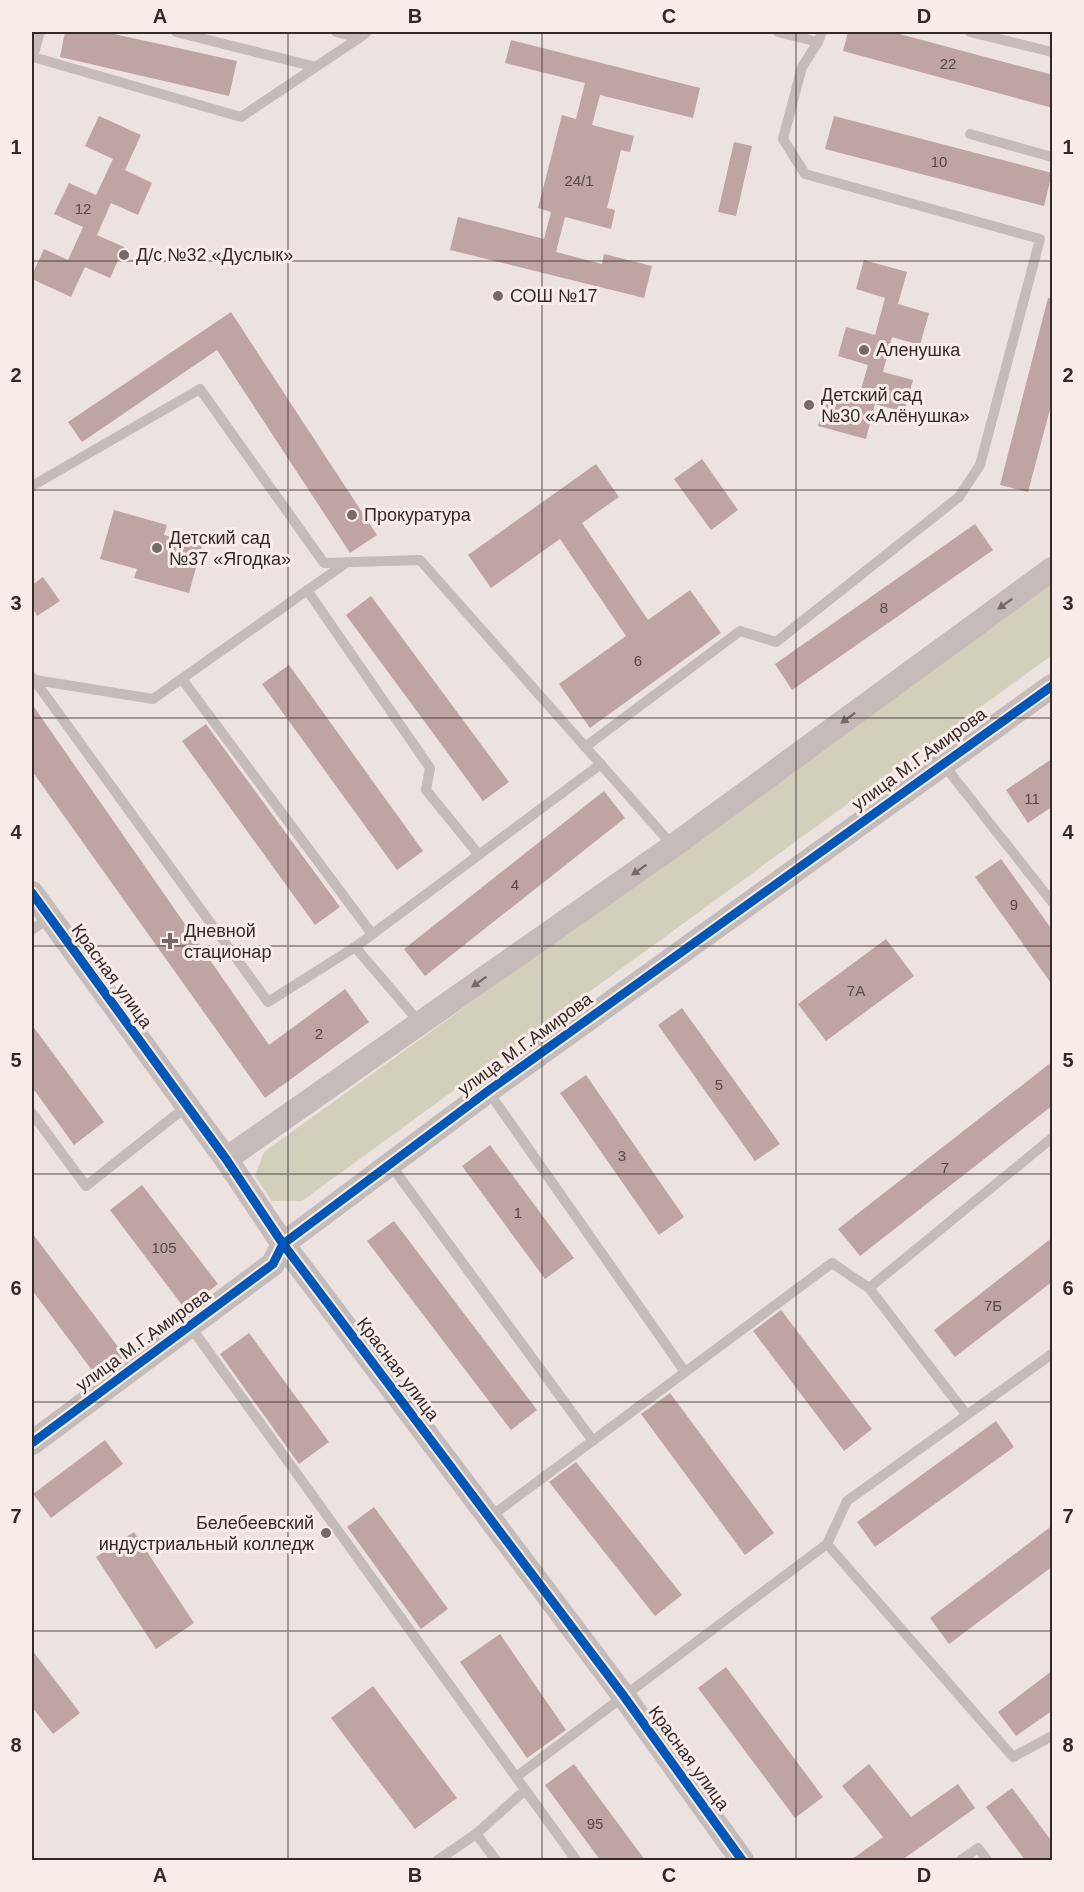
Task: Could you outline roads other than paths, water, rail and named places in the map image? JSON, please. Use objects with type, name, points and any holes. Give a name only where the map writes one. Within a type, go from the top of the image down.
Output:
[{"type":"street","points":[[226,1159],[673,846],[1053,569]]},
{"type":"street","name":"улица М.Г.Амирова","points":[[32,1443],[273,1264],[283,1244],[488,1091],[942,762],[1053,686]]},
{"type":"street","name":"Красная улица","points":[[32,893],[40,924],[187,1106],[283,1244],[490,1517],[742,1860]]},
{"type":"lane","points":[[40,32],[33,57],[241,117],[363,35]]},
{"type":"lane","points":[[177,32],[315,67]]},
{"type":"lane","points":[[336,32],[363,35]]},
{"type":"lane","points":[[585,747],[740,631],[776,642],[959,497],[980,465],[1040,239],[806,174],[783,139],[802,67],[820,37],[778,32]]},
{"type":"lane","points":[[970,32],[1053,52]]},
{"type":"lane","points":[[969,134],[1053,157]]},
{"type":"lane","points":[[32,486],[200,388],[324,564],[420,560],[673,846]]},
{"type":"lane","points":[[33,679],[153,699],[346,563]]},
{"type":"lane","points":[[307,590],[430,768],[426,790],[479,855]]},
{"type":"lane","points":[[33,679],[268,1002],[355,947],[601,764]]},
{"type":"lane","points":[[182,679],[372,934]]},
{"type":"lane","points":[[942,762],[1053,902]]},
{"type":"lane","points":[[355,947],[420,1023]]},
{"type":"lane","points":[[488,1091],[685,1372]]},
{"type":"lane","points":[[32,1113],[86,1185],[187,1106]]},
{"type":"lane","points":[[869,1288],[1053,1138]]},
{"type":"lane","points":[[390,1164],[592,1441]]},
{"type":"lane","points":[[490,1517],[832,1263],[869,1288],[966,1414]]},
{"type":"lane","points":[[190,1326],[576,1860]]},
{"type":"lane","points":[[516,1777],[622,1695],[827,1545],[847,1501],[1053,1354]]},
{"type":"lane","points":[[827,1545],[1013,1757],[1053,1736]]},
{"type":"lane","points":[[438,1860],[476,1834],[525,1790]]},
{"type":"lane","points":[[476,1834],[496,1860]]},
{"type":"lane","points":[[961,1860],[978,1848],[987,1860]]},
{"type":"place","name":"Д/с №32 «Дуслык»","points":[[124,255]]},
{"type":"place","name":"СОШ №17","points":[[498,296]]},
{"type":"place","name":"Аленушка","points":[[864,350]]},
{"type":"place","name":"Детский сад №30 «Алёнушка»","points":[[809,405]]},
{"type":"place","name":"Прокуратура","points":[[352,515]]},
{"type":"place","name":"Детский сад №37 «Ягодка»","points":[[157,548]]},
{"type":"place","name":"Дневной стационар","points":[[170,941]]},
{"type":"place","name":"Белебеевский индустриальный колледж","points":[[326,1533]]}]
